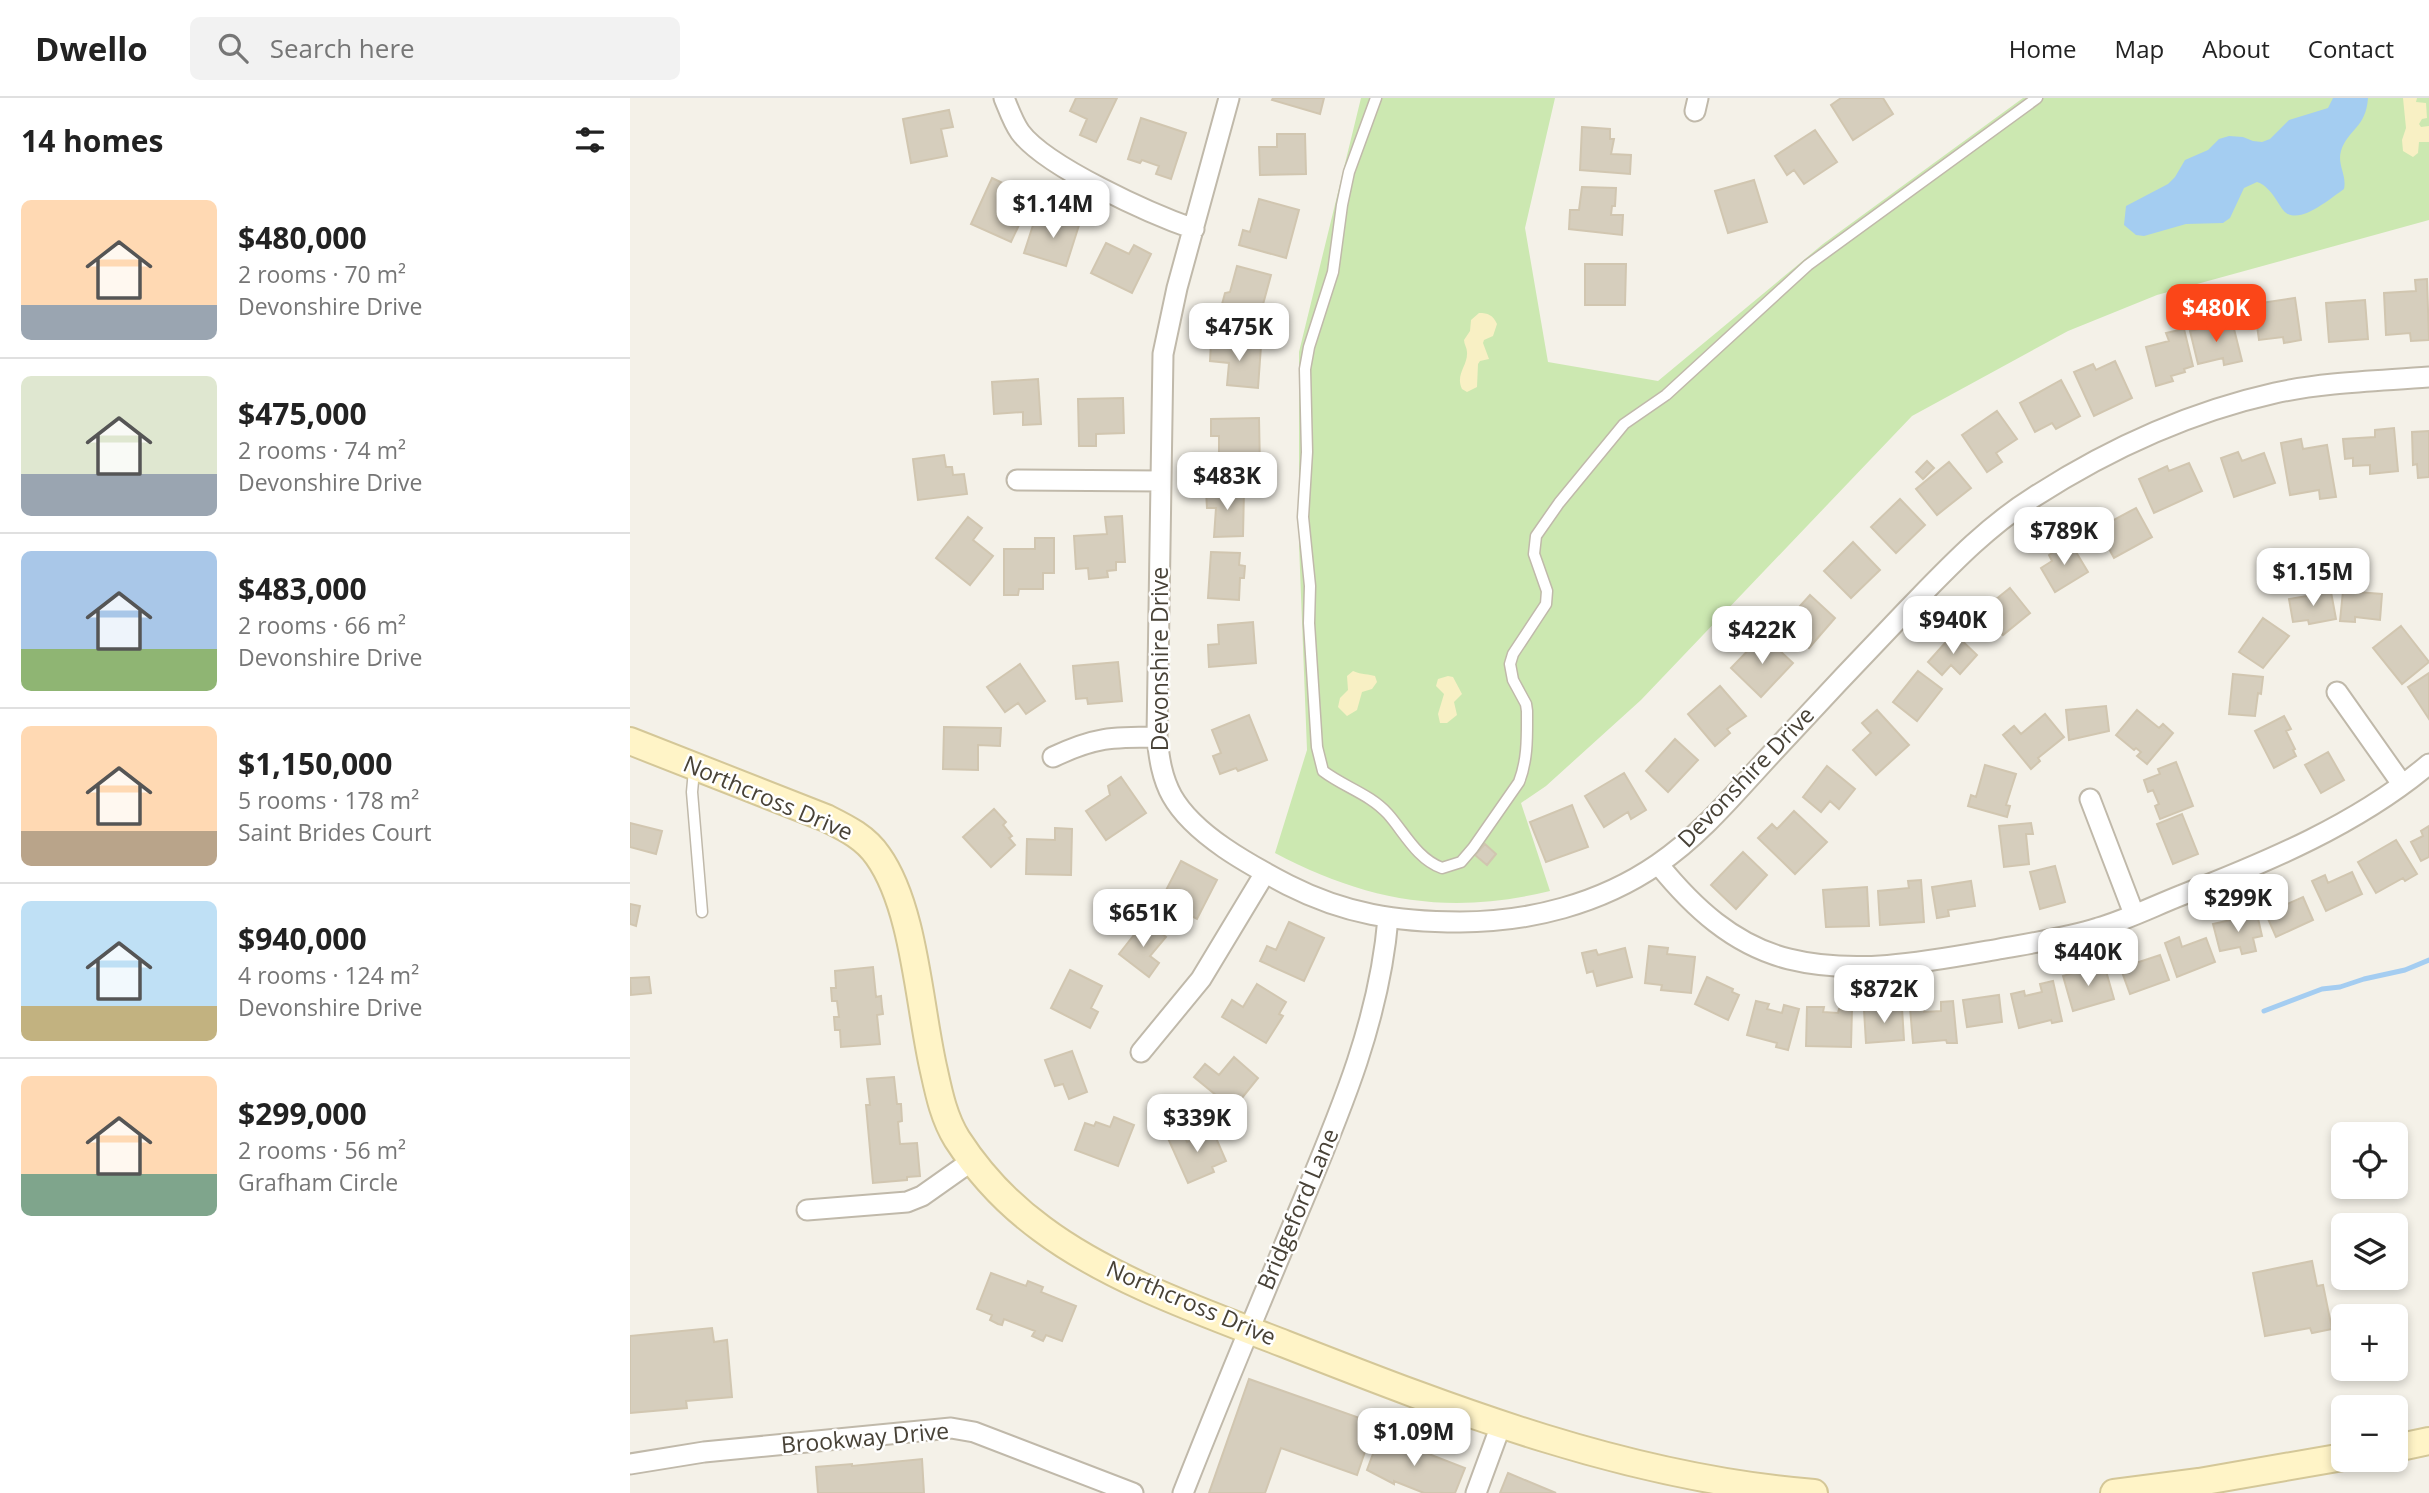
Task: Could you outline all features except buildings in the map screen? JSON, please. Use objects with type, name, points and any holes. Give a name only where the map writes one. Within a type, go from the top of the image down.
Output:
[{"type":"street","points":[[1004,98],[1021,133],[1044,155],[1161,218],[1194,229]]},
{"type":"street","name":"Devonshire Drive","points":[[1229,98],[1177,288],[1163,354],[1157,737],[1164,778],[1184,813],[1227,849],[1265,873],[1332,904],[1363,915],[1425,922],[1482,922],[1542,915],[1591,899],[1658,864],[1724,806],[1836,684],[1969,546],[2029,499],[2117,450],[2228,405],[2316,386],[2429,377]]},
{"type":"street","points":[[1017,480],[1161,481]]},
{"type":"street","points":[[2337,692],[2402,784]]},
{"type":"street","points":[[1053,757],[1093,740],[1110,737],[1157,737]]},
{"type":"street","name":"Northcross Drive","points":[[630,741],[826,818],[856,834],[877,854],[890,876],[901,904],[942,1107],[955,1137],[1009,1202],[1043,1230],[1150,1291],[1391,1386],[1501,1425],[1556,1443],[1644,1466],[1814,1493]]},
{"type":"street","points":[[1658,864],[1680,891],[1712,921],[1764,951],[1813,964],[1891,965],[1943,959],[2098,928],[2227,877],[2325,831],[2402,784],[2429,764]]},
{"type":"street","points":[[2090,799],[2134,914]]},
{"type":"street","points":[[1141,1052],[1201,979],[1265,873]]},
{"type":"street","name":"Bridgeford Lane","points":[[1183,1493],[1247,1329],[1358,1064],[1385,958],[1388,918]]},
{"type":"street","points":[[807,1210],[907,1202],[922,1196],[973,1160]]},
{"type":"street","points":[[1476,1493],[1501,1425]]},
{"type":"street","name":"Brookway Drive","points":[[630,1464],[704,1452],[951,1429],[974,1432],[1133,1493]]},
{"type":"street","points":[[2408,1445],[2429,1441]]},
{"type":"street","points":[[2114,1493],[2199,1482],[2331,1459]]},
{"type":"lane","points":[[1376,98],[1349,172],[1333,272],[1309,347],[1305,369],[1307,452],[1303,517],[1310,586],[1309,623],[1317,747],[1323,771],[1370,798],[1385,811],[1424,858],[1441,868],[1461,862],[1519,782],[1526,755],[1527,711],[1513,680],[1510,664],[1513,654],[1546,604],[1547,590],[1533,547],[1536,536],[1559,503],[1623,424],[1666,395],[1808,265],[2037,98]]},
{"type":"lane","points":[[694,766],[692,792],[702,912]]},
{"type":"green space","points":[[1361,98],[1555,98],[1525,228],[1548,362],[1658,381],[1823,244],[2023,98],[2429,98],[2429,220],[2157,295],[2068,331],[1912,416],[1641,700],[1546,786],[1521,803],[1550,891],[1513,899],[1442,903],[1375,893],[1342,883],[1275,853],[1307,750],[1299,544],[1299,352]]},
{"type":"sand","points":[[2403,98],[2417,98],[2416,102],[2426,103],[2427,118],[2422,119],[2419,124],[2421,127],[2429,126],[2429,142],[2419,142],[2418,153],[2413,157],[2403,151],[2402,140],[2406,128]]},
{"type":"sand","points":[[1479,313],[1490,315],[1497,324],[1493,336],[1483,343],[1489,359],[1478,364],[1477,387],[1467,392],[1460,384],[1467,357],[1464,340],[1470,331],[1471,320]]},
{"type":"sand","points":[[1353,671],[1375,676],[1377,682],[1372,689],[1362,692],[1357,710],[1347,716],[1338,707],[1340,698],[1348,690],[1347,676]]},
{"type":"sand","points":[[1453,677],[1462,694],[1454,702],[1457,715],[1447,723],[1440,723],[1438,714],[1444,694],[1436,686],[1438,679]]},
{"type":"water","points":[[2333,98],[2368,98],[2367,108],[2341,151],[2344,189],[2318,208],[2302,215],[2288,214],[2268,190],[2257,182],[2244,188],[2230,218],[2223,223],[2186,224],[2144,236],[2136,235],[2124,225],[2126,206],[2168,184],[2185,160],[2208,150],[2219,139],[2229,136],[2262,142],[2270,139],[2289,120],[2328,108]]},
{"type":"waterway","points":[[2264,1011],[2322,989],[2405,970],[2429,960]]}]
